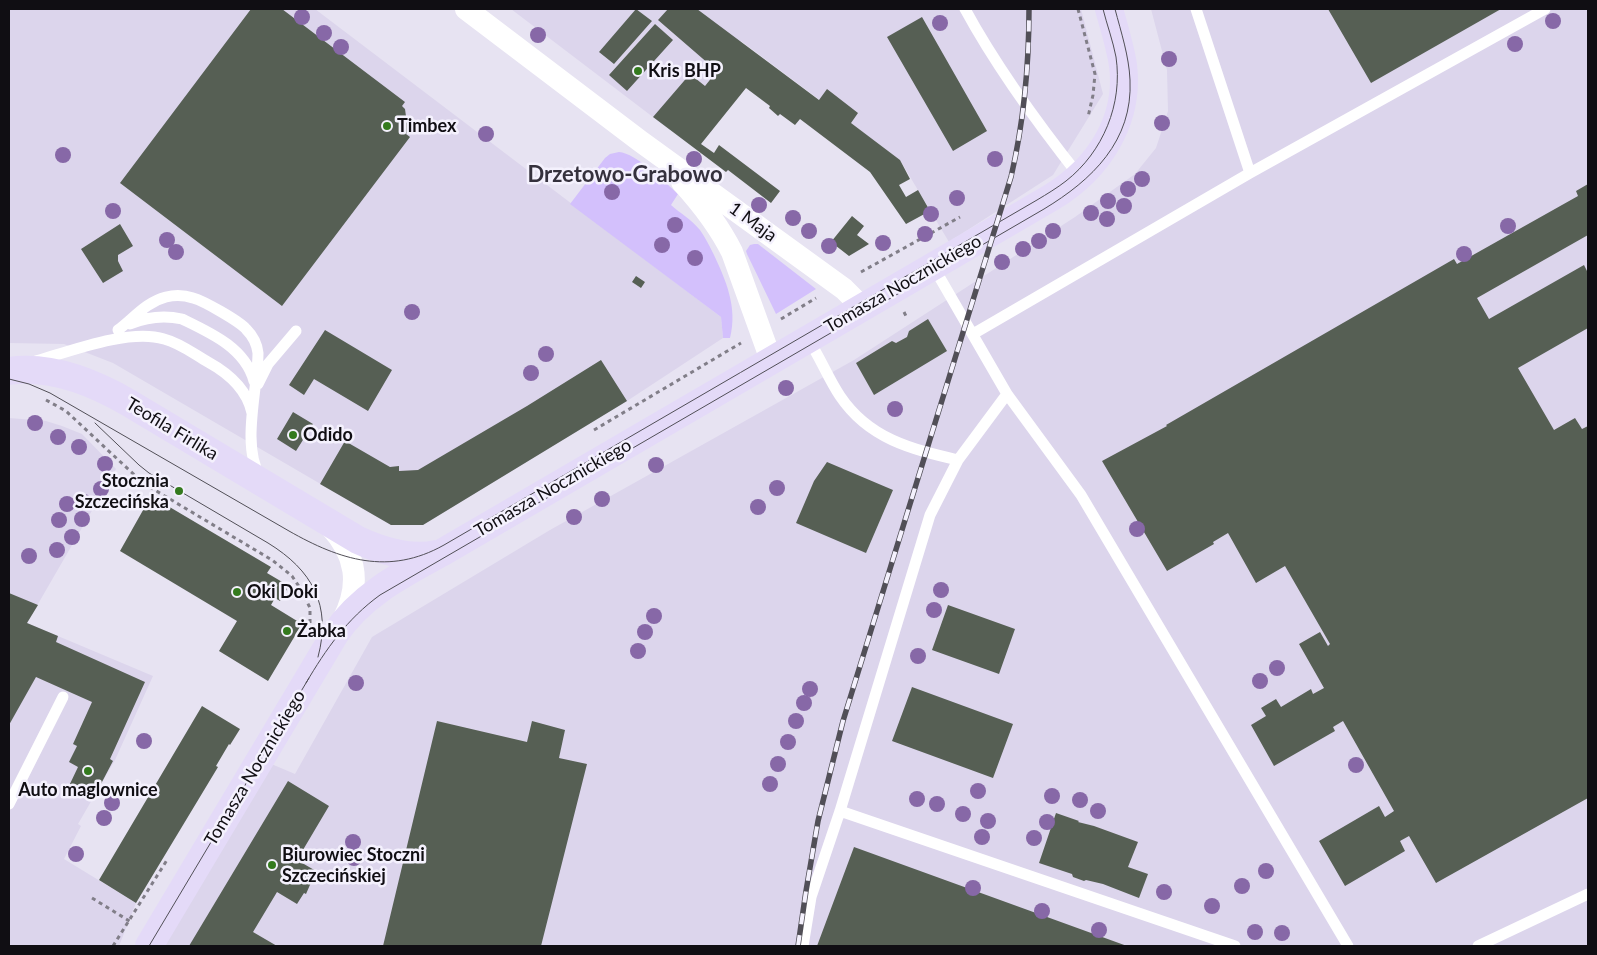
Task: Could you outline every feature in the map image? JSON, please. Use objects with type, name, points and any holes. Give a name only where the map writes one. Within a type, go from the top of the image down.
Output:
[{"type":"street","name":"1 Maja","points":[[466,9],[640,141],[839,285],[850,294],[860,309]]},
{"type":"street","name":"Tomasza Nocznickiego","points":[[152,943],[335,634],[355,609],[374,592],[1052,197],[1085,172],[1103,150],[1114,128],[1123,93],[1124,78],[1121,58],[1109,9]]},
{"type":"street","name":"1 Maja","points":[[640,141],[688,189],[723,235],[732,252],[771,360]]},
{"type":"street","name":"Teofila Firlika","points":[[9,370],[37,370],[54,373],[97,386],[129,403],[358,540],[384,550],[412,555],[432,555],[443,552]]},
{"type":"street","name":"Teofila Firlika","points":[[324,520],[344,543],[350,554],[355,578],[353,598],[335,634]]},
{"type":"lane","points":[[965,9],[1049,139],[1085,172]]},
{"type":"lane","points":[[1196,9],[1250,173]]},
{"type":"lane","points":[[973,334],[1250,173],[1545,9]]},
{"type":"lane","points":[[933,266],[1007,394],[1081,495],[1348,946]]},
{"type":"lane","points":[[88,346],[103,340],[144,308],[158,300],[177,296],[200,300],[238,322],[251,335],[258,353],[251,447],[255,466],[264,481],[273,489]]},
{"type":"lane","points":[[118,330],[149,318],[172,317],[182,319],[236,350],[251,371],[255,390]]},
{"type":"lane","points":[[255,390],[268,364],[296,331]]},
{"type":"lane","points":[[9,370],[118,339],[140,336],[159,338],[173,342],[227,374],[238,385],[247,399],[252,410],[253,420]]},
{"type":"lane","points":[[808,339],[840,396],[872,430],[889,440],[908,447],[958,460]]},
{"type":"lane","points":[[803,946],[811,897],[840,811],[930,515],[958,460],[1007,394]]},
{"type":"lane","points":[[9,804],[63,697]]},
{"type":"lane","points":[[840,811],[1235,946]]},
{"type":"lane","points":[[1478,946],[1588,894]]},
{"type":"path","points":[[593,431],[839,285],[935,231]]},
{"type":"path","points":[[40,398],[66,411],[143,483],[272,560],[292,576],[310,608],[311,620],[308,626]]},
{"type":"path","points":[[114,946],[129,921]]},
{"type":"shaded area","points":[[9,9],[315,9],[721,317],[723,338],[627,401],[423,525],[391,525],[113,363],[64,344],[9,343]]},
{"type":"shaded area","points":[[511,9],[1081,9],[1103,94],[1053,175],[949,242],[900,160],[741,41],[670,130]]},
{"type":"shaded area","points":[[1151,9],[1588,9],[1588,946],[160,946],[269,763],[295,774],[372,637],[550,530],[854,360],[1075,217],[1135,174],[1156,148],[1168,111],[1167,70]]},
{"type":"shaded area","points":[[619,152],[634,157],[659,176],[678,194],[671,205],[704,235],[718,263],[732,305],[733,316],[730,338],[723,338],[721,317],[570,204],[605,158],[610,154]]},
{"type":"shaded area","points":[[758,244],[816,289],[776,314],[746,251],[750,245]]},
{"type":"shaded area","points":[[9,418],[46,421],[82,434],[116,469],[27,623],[153,676],[115,760],[78,824],[81,826],[64,859],[136,903],[119,946],[9,946]]},
{"type":"building","points":[[251,9],[282,9],[405,102],[402,106],[405,109],[408,131],[406,134],[410,137],[282,306],[120,183]]},
{"type":"building","points":[[636,9],[652,21],[614,64],[599,52]]},
{"type":"building","points":[[668,9],[697,9],[819,100],[827,89],[858,113],[851,123],[900,160],[910,179],[899,185],[906,197],[918,190],[930,211],[906,224],[870,172],[800,119],[795,125],[780,114],[778,116],[769,108],[770,106],[746,88],[701,144],[714,153],[719,145],[780,191],[771,203],[653,117],[690,74],[705,86],[717,71],[658,20]]},
{"type":"building","points":[[1328,9],[1501,9],[1371,83]]},
{"type":"building","points":[[922,17],[987,131],[953,151],[887,37]]},
{"type":"building","points":[[655,24],[673,40],[627,91],[609,75]]},
{"type":"building","points":[[1588,184],[1588,235],[1477,298],[1489,319],[1584,265],[1588,273],[1588,328],[1518,368],[1554,430],[1575,418],[1582,429],[1588,426],[1588,798],[1436,883],[1409,836],[1400,841],[1405,851],[1345,886],[1319,841],[1379,806],[1385,817],[1394,811],[1343,721],[1333,727],[1335,731],[1274,766],[1251,725],[1266,716],[1261,708],[1276,699],[1281,707],[1311,689],[1313,694],[1324,688],[1299,644],[1320,632],[1328,646],[1330,644],[1285,566],[1256,583],[1228,533],[1213,542],[1214,544],[1167,571],[1102,461],[1167,426],[1454,259],[1457,264],[1578,196],[1576,191]]},
{"type":"building","points":[[852,216],[864,226],[857,235],[869,244],[849,256],[831,242]]},
{"type":"building","points":[[120,224],[133,246],[118,255],[118,261],[123,271],[103,283],[81,249]]},
{"type":"building","points":[[636,276],[645,282],[641,288],[632,282]]},
{"type":"building","points":[[928,319],[947,351],[874,395],[856,363],[892,341],[896,343],[907,337],[909,331]]},
{"type":"building","points":[[325,330],[392,370],[368,411],[314,379],[304,395],[289,385]]},
{"type":"building","points":[[601,360],[627,401],[423,525],[391,525],[320,484],[345,441],[390,467],[399,466],[399,471],[418,470]]},
{"type":"building","points":[[293,412],[313,424],[296,451],[277,439]]},
{"type":"building","points":[[827,462],[893,490],[866,553],[796,523],[814,481]]},
{"type":"building","name":"Oki Doki","points":[[151,496],[271,567],[267,573],[289,586],[280,601],[275,598],[271,605],[302,624],[268,681],[219,651],[237,621],[120,551]]},
{"type":"building","points":[[9,593],[38,605],[27,623],[58,636],[56,642],[145,682],[110,759],[113,761],[92,801],[68,788],[78,767],[69,762],[77,746],[73,744],[92,702],[36,677],[9,725]]},
{"type":"building","points":[[948,605],[1015,629],[999,674],[932,650]]},
{"type":"building","points":[[912,687],[1013,724],[993,778],[892,741]]},
{"type":"building","points":[[202,706],[240,729],[229,744],[216,766],[218,767],[136,903],[99,880]]},
{"type":"building","points":[[437,721],[527,742],[532,721],[565,730],[559,758],[587,764],[541,946],[383,946]]},
{"type":"building","name":"Biurowiec Stoczni Szczecińskiej","points":[[288,781],[329,806],[297,860],[316,871],[306,894],[304,893],[297,904],[277,892],[253,932],[277,946],[189,946]]},
{"type":"building","points":[[1056,813],[1138,842],[1128,867],[1148,874],[1139,898],[1103,884],[1084,881],[1073,877],[1072,874],[1039,863]]},
{"type":"building","points":[[854,847],[1127,946],[817,946]]},
{"type":"tram line","points":[[9,379],[29,384],[50,393],[289,531],[327,550],[346,556],[384,562],[404,560],[424,554],[444,545],[1056,189],[1066,181],[1079,169],[1100,141],[1108,126],[1113,109],[1117,75],[1116,57],[1103,9]]},
{"type":"tram line","points":[[306,683],[321,658],[347,624],[380,595],[1044,209],[1078,185],[1093,172],[1106,156],[1117,140],[1125,122],[1129,102],[1130,80],[1128,62],[1115,9]]},
{"type":"tram line","points":[[95,423],[149,473],[268,543],[296,565],[307,577],[320,605],[322,638],[318,657]]},
{"type":"tram line","points":[[149,946],[309,678]]},
{"type":"railway","points":[[798,946],[818,821],[843,721],[1011,177],[1025,93],[1029,9]]},
{"type":"place","name":"Kris BHP","points":[[638,71]]},
{"type":"place","name":"Timbex","points":[[387,126]]},
{"type":"place","name":"Odido","points":[[293,435]]},
{"type":"place","name":"Stocznia Szczecińska","points":[[179,491]]},
{"type":"place","name":"Oki Doki","points":[[237,592]]},
{"type":"place","name":"Żabka","points":[[287,631]]},
{"type":"place","name":"Auto maglownice","points":[[88,771]]},
{"type":"place","name":"Biurowiec Stoczni Szczecińskiej","points":[[272,865]]},
{"type":"district","name":"Drzetowo-Grabowo","points":[[625,175]]}]
